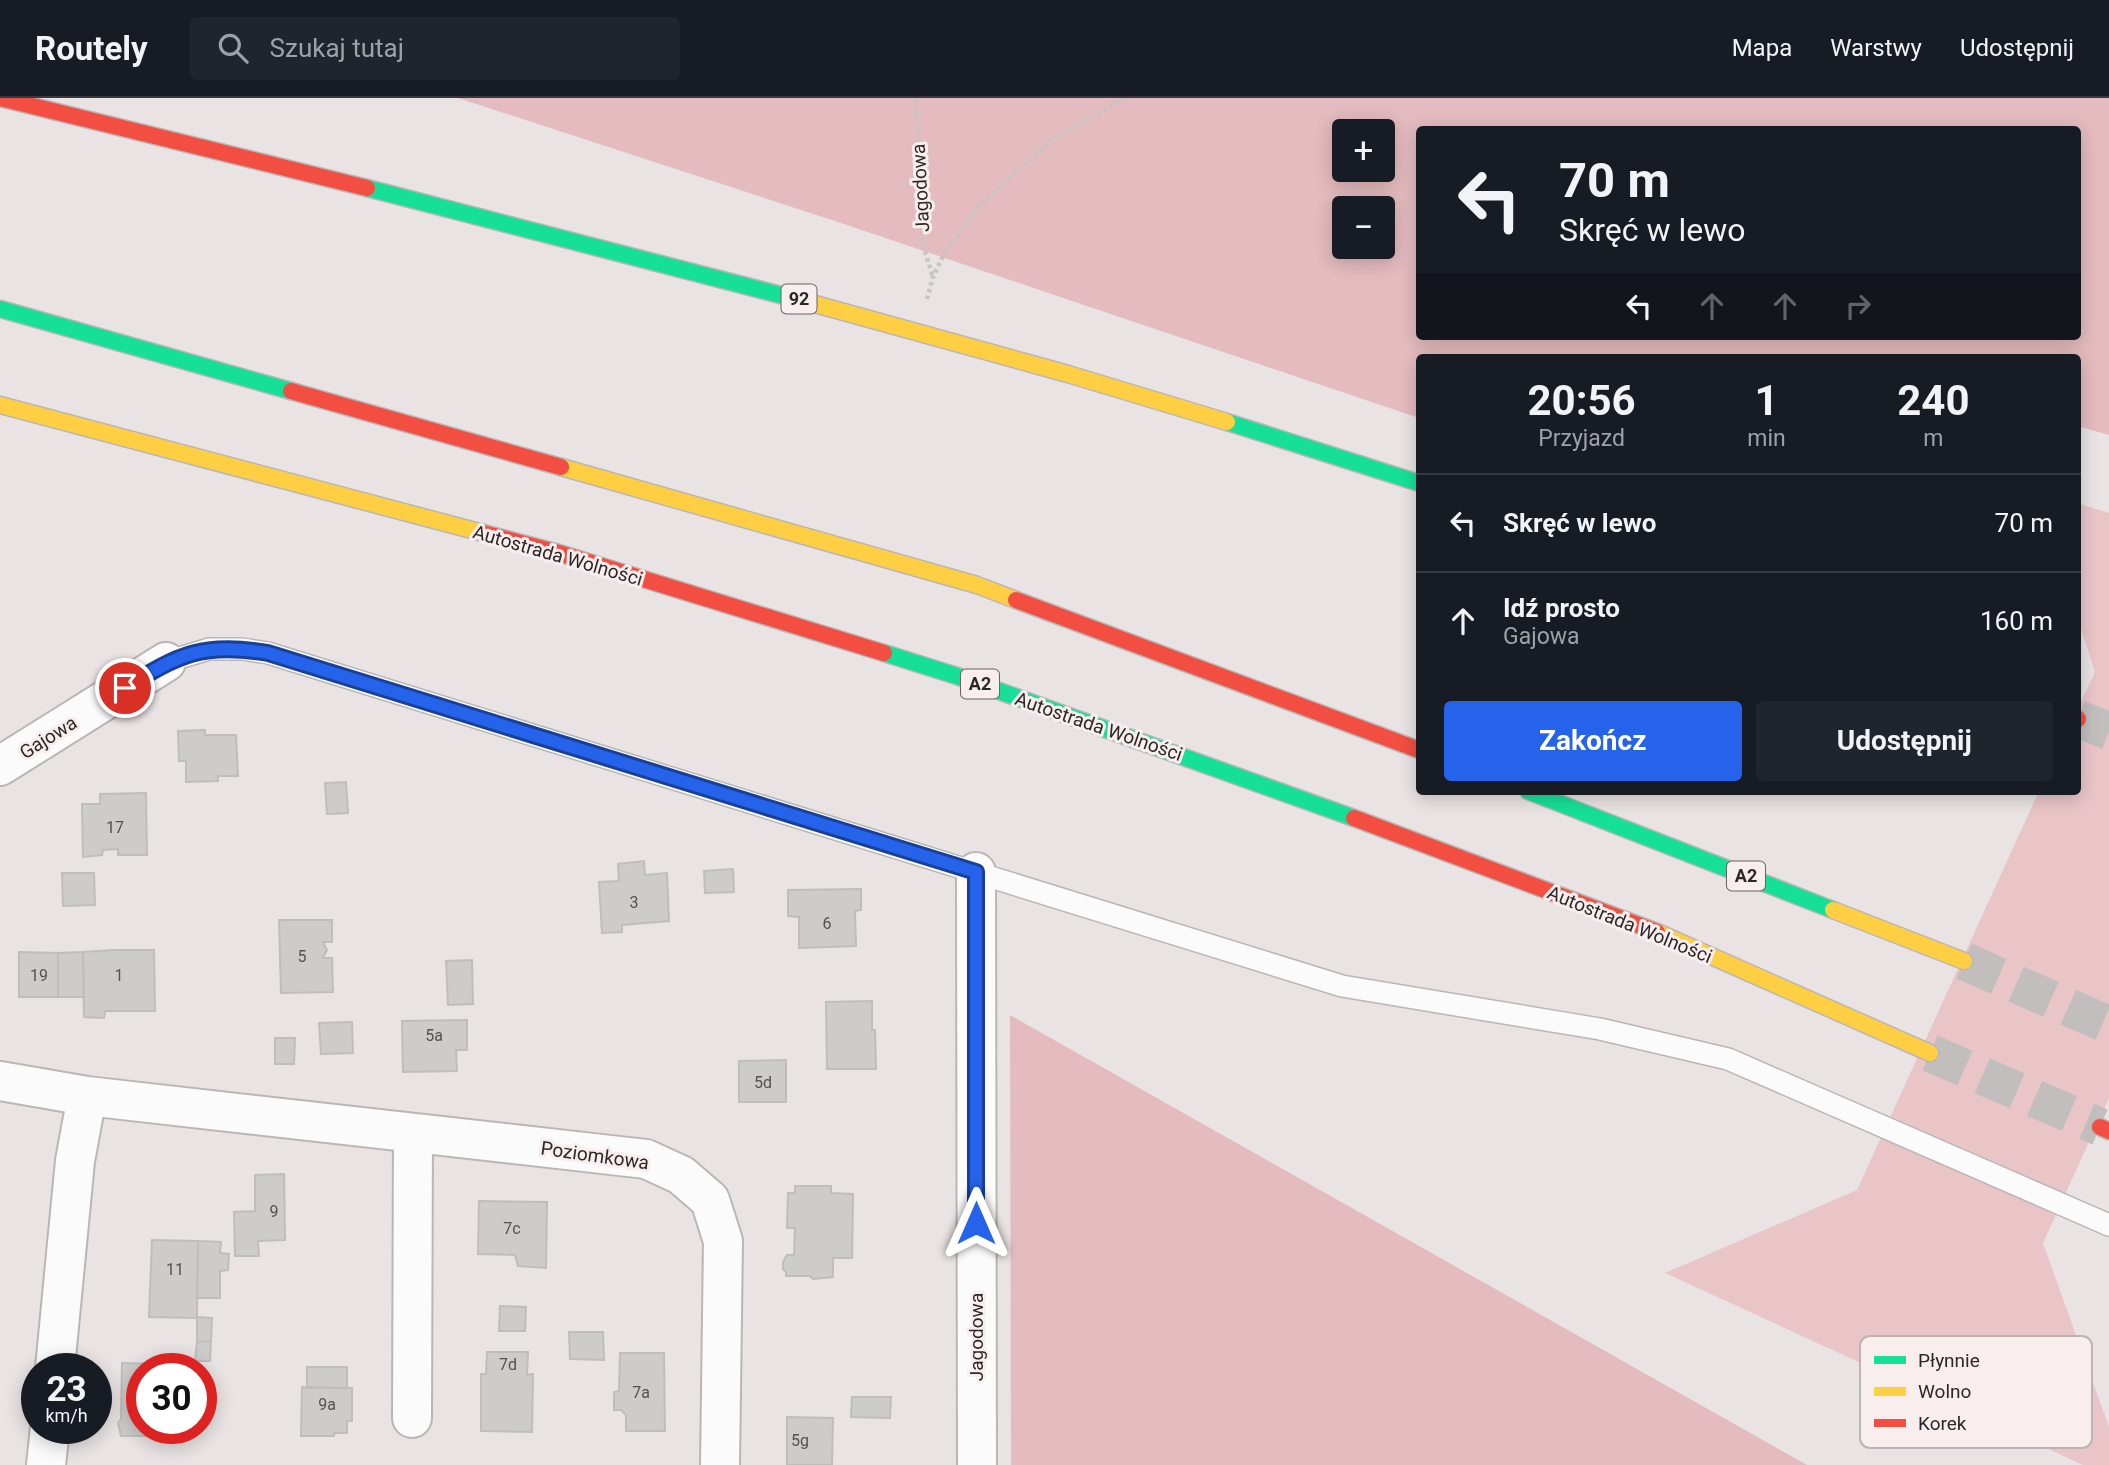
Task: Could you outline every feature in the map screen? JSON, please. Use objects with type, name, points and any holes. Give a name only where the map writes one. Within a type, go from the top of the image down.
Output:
[{"type":"main road","name":"92","points":[[0,98],[562,237],[919,332],[1194,411],[1416,482]]},
{"type":"main road","points":[[0,309],[977,585],[1416,749]]},
{"type":"main road","name":"Autostrada Wolności","points":[[0,405],[559,553],[957,676],[1252,780],[1670,937],[1930,1053]]},
{"type":"main road","name":"A2","points":[[1538,795],[1965,961]]},
{"type":"street","name":"Gajowa","points":[[0,766],[166,662]]},
{"type":"street","name":"Jagodowa","points":[[976,872],[976,1465]]},
{"type":"street","name":"Poziomkowa","points":[[0,1081],[87,1096],[646,1159],[681,1175],[709,1200],[723,1241],[720,1465]]},
{"type":"street","points":[[56,1353],[75,1161],[87,1096]]},
{"type":"street","points":[[412,1418],[413,1134]]},
{"type":"street","points":[[46,1465],[48,1444]]},
{"type":"lane","points":[[166,662],[209,649],[242,649],[268,653],[1342,986],[1600,1030],[1728,1059],[2109,1225]]},
{"type":"path","name":"Jagodowa","points":[[916,98],[922,243],[933,277]]},
{"type":"path","points":[[919,332],[933,277],[944,254],[977,208],[1052,139],[1125,98]]},
{"type":"shaded area","points":[[458,98],[2109,98],[2109,435],[2081,427],[2081,354],[1416,354],[1416,417],[841,223]]},
{"type":"shaded area","points":[[2081,504],[2109,513],[2109,1098],[2043,1243],[2076,1336],[1860,1336],[1860,1363],[1665,1273],[1857,1190],[2037,795],[2081,795],[2081,702],[2095,672],[2081,628]]},
{"type":"shaded area","points":[[1010,1015],[1807,1465],[1011,1465]]},
{"type":"shaded area","points":[[2092,1380],[2109,1427],[2109,1465],[2083,1465],[2046,1448],[2092,1448]]},
{"type":"building","points":[[205,730],[205,735],[236,735],[238,776],[218,776],[218,781],[186,782],[186,761],[179,761],[178,731]]},
{"type":"building","points":[[346,782],[348,813],[327,814],[325,783]]},
{"type":"building","points":[[146,793],[147,855],[118,855],[118,849],[103,850],[102,855],[83,857],[82,804],[100,804],[100,794]]},
{"type":"building","points":[[644,861],[645,875],[667,873],[669,921],[622,925],[622,932],[602,933],[599,882],[619,881],[618,864]]},
{"type":"building","points":[[733,869],[734,892],[705,893],[704,871]]},
{"type":"building","points":[[62,873],[94,873],[95,905],[63,906]]},
{"type":"building","points":[[861,889],[861,910],[855,911],[856,946],[799,948],[799,917],[788,916],[788,890]]},
{"type":"building","points":[[279,920],[332,920],[332,942],[323,942],[327,950],[323,958],[332,958],[333,992],[281,993]]},
{"type":"building","points":[[154,950],[155,1011],[105,1011],[104,1018],[84,1017],[83,952]]},
{"type":"building","points":[[19,952],[58,953],[58,997],[19,997]]},
{"type":"building","points":[[83,952],[84,997],[58,997],[58,953]]},
{"type":"building","points":[[472,960],[473,1004],[448,1005],[446,961]]},
{"type":"building","points":[[872,1001],[876,1069],[827,1069],[826,1002]]},
{"type":"building","points":[[467,1020],[467,1050],[456,1050],[457,1071],[403,1072],[402,1021]]},
{"type":"building","points":[[352,1022],[353,1053],[321,1054],[319,1023]]},
{"type":"building","points":[[275,1038],[295,1038],[294,1064],[275,1064]]},
{"type":"building","points":[[786,1060],[786,1102],[739,1102],[739,1061]]},
{"type":"building","points":[[284,1174],[285,1240],[258,1241],[259,1256],[235,1256],[234,1212],[255,1211],[255,1175]]},
{"type":"building","points":[[795,1186],[831,1186],[831,1193],[853,1194],[852,1258],[833,1258],[833,1277],[813,1279],[810,1276],[786,1276],[783,1269],[787,1255],[794,1255],[795,1228],[787,1228],[788,1193],[795,1193]]},
{"type":"building","points":[[479,1201],[547,1202],[546,1268],[518,1266],[515,1255],[478,1254]]},
{"type":"building","points":[[152,1240],[198,1241],[197,1318],[149,1317]]},
{"type":"building","points":[[198,1241],[221,1242],[220,1253],[229,1254],[228,1270],[220,1271],[220,1298],[197,1298]]},
{"type":"building","points":[[500,1306],[526,1307],[525,1331],[499,1331]]},
{"type":"building","points":[[197,1317],[212,1318],[211,1341],[197,1342]]},
{"type":"building","points":[[569,1332],[603,1332],[604,1360],[570,1359]]},
{"type":"building","points":[[211,1341],[210,1353],[196,1353],[197,1342]]},
{"type":"building","points":[[487,1352],[528,1352],[527,1375],[533,1374],[532,1432],[481,1431],[481,1374],[486,1374]]},
{"type":"building","points":[[620,1353],[664,1353],[665,1431],[626,1431],[626,1415],[621,1410],[614,1410],[614,1392],[619,1391]]},
{"type":"building","points":[[122,1363],[126,1363],[126,1436],[121,1436],[118,1423],[121,1419]]},
{"type":"building","points":[[307,1367],[347,1367],[347,1388],[307,1388]]},
{"type":"building","points":[[302,1387],[352,1388],[352,1421],[347,1421],[347,1433],[334,1433],[334,1436],[301,1436]]},
{"type":"building","points":[[852,1397],[891,1397],[890,1418],[851,1417]]},
{"type":"building","points":[[787,1417],[833,1418],[832,1465],[787,1465]]},
{"type":"tunnel","points":[[2081,720],[2109,731]]},
{"type":"tunnel","points":[[1964,961],[2109,1025]]},
{"type":"tunnel","points":[[1930,1053],[2100,1127]]},
{"type":"traffic: fast","points":[[367,188],[804,301]]},
{"type":"traffic: fast","points":[[0,309],[291,391]]},
{"type":"traffic: fast","points":[[1227,422],[1416,482]]},
{"type":"traffic: fast","points":[[884,653],[957,676],[1354,818]]},
{"type":"traffic: fast","points":[[1538,795],[1833,910]]},
{"type":"traffic: slow","points":[[804,301],[1068,374],[1227,422]]},
{"type":"traffic: slow","points":[[0,405],[483,533]]},
{"type":"traffic: slow","points":[[561,467],[977,585],[1016,600]]},
{"type":"traffic: slow","points":[[1833,910],[1964,961]]},
{"type":"traffic: slow","points":[[1657,932],[1930,1053]]},
{"type":"traffic: jam","points":[[0,98],[367,188]]},
{"type":"traffic: jam","points":[[291,391],[561,467]]},
{"type":"traffic: jam","points":[[483,533],[559,553],[884,653]]},
{"type":"traffic: jam","points":[[1016,600],[1416,749]]},
{"type":"traffic: jam","points":[[1354,818],[1657,932]]},
{"type":"traffic: jam","points":[[2100,1127],[2109,1131]]},
{"type":"route","points":[[125,688],[166,662],[209,649],[242,649],[268,653],[976,872],[976,1223]]}]
